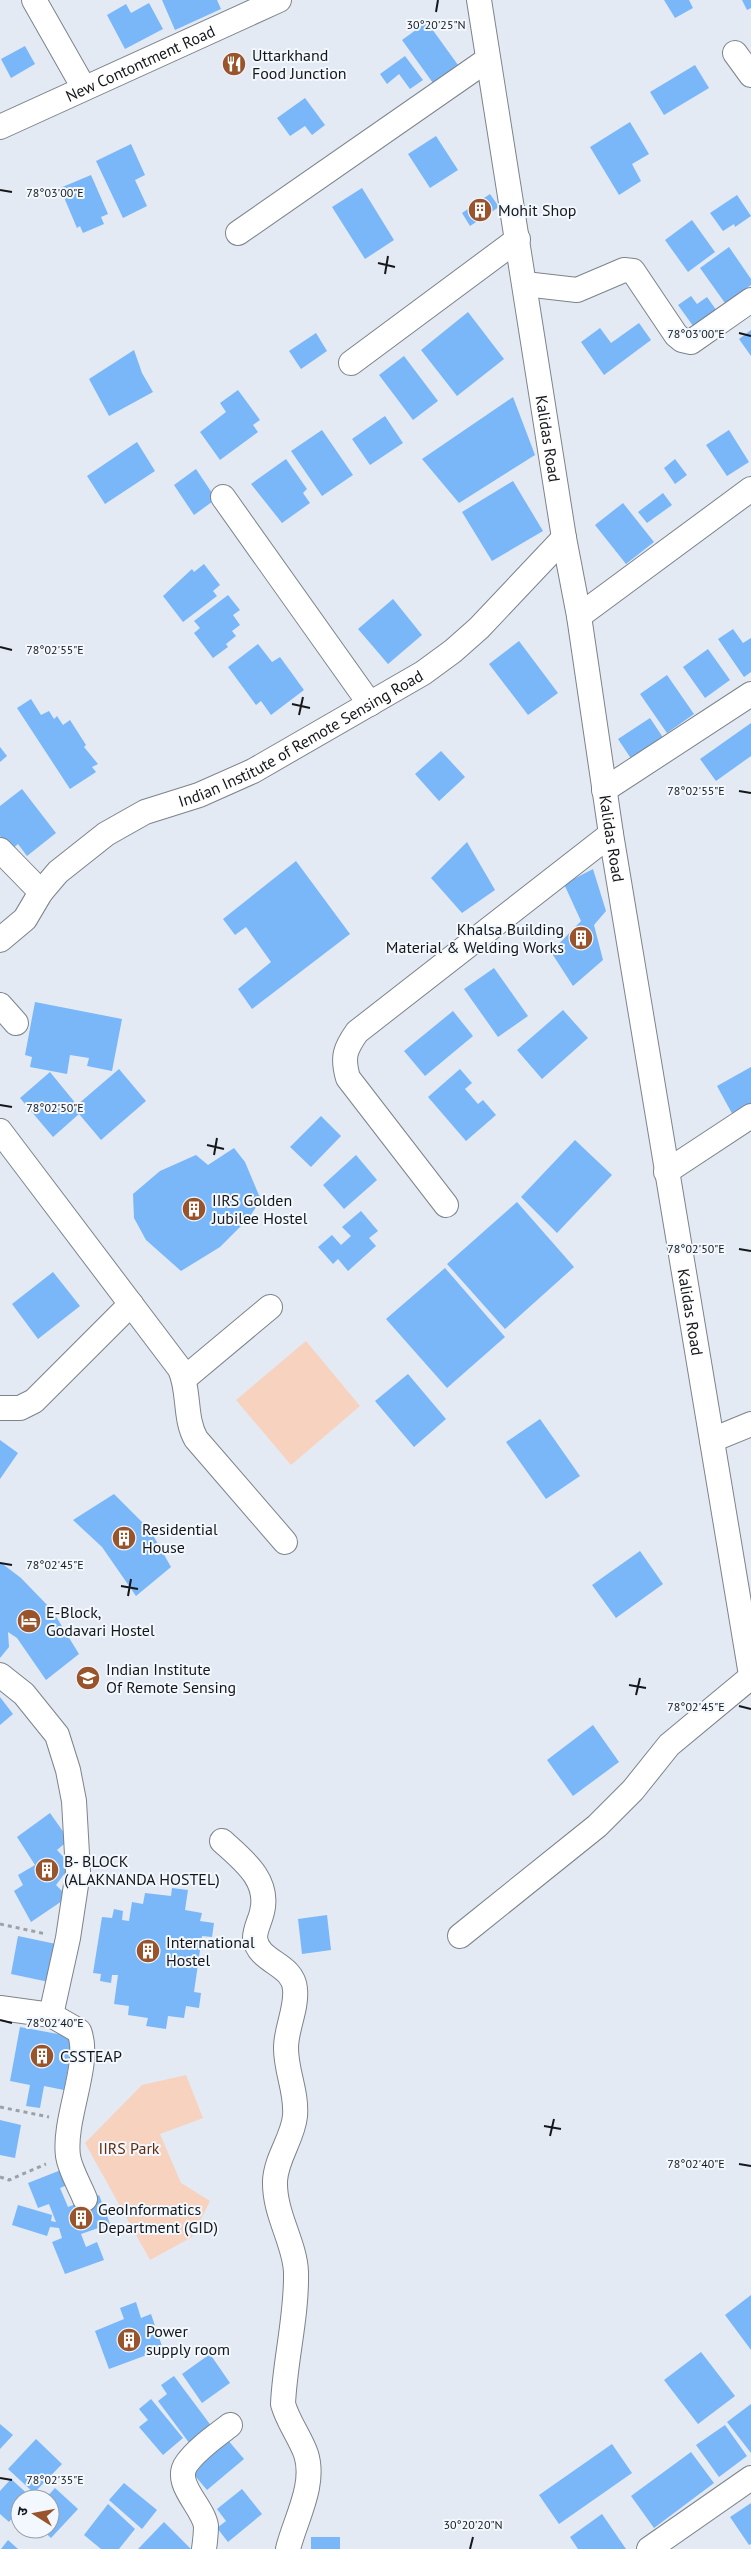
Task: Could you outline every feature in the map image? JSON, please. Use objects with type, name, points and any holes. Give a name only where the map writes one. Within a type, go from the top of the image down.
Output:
[{"type":"street","points":[[34,0],[84,88]]},
{"type":"street","name":"New Contontment Road","points":[[0,127],[279,0]]},
{"type":"street","name":"Kalidas Road","points":[[479,0],[564,538],[579,616],[611,834],[751,1676]]},
{"type":"street","points":[[735,53],[751,75]]},
{"type":"street","points":[[238,233],[487,60]]},
{"type":"street","points":[[351,363],[518,239]]},
{"type":"street","points":[[525,284],[577,290],[624,270],[633,271],[676,335],[682,340],[691,342],[751,300]]},
{"type":"street","points":[[579,616],[751,489]]},
{"type":"street","points":[[222,497],[370,704]]},
{"type":"street","name":"Indian Institute of Remote Sensing Road","points":[[0,940],[25,919],[40,892],[58,872],[82,852],[137,816],[230,783],[280,757],[423,673],[453,652],[479,628],[564,538]]},
{"type":"street","points":[[604,790],[751,694]]},
{"type":"street","points":[[446,1205],[348,1078],[344,1062],[348,1046],[357,1032],[611,834]]},
{"type":"street","points":[[0,850],[40,892]]},
{"type":"street","points":[[0,1005],[16,1023]]},
{"type":"street","points":[[666,1172],[751,1116]]},
{"type":"street","points":[[0,1131],[174,1359],[185,1378],[190,1422],[196,1439],[285,1542]]},
{"type":"street","points":[[0,1408],[20,1408],[34,1401],[131,1304]]},
{"type":"street","points":[[185,1378],[270,1307]]},
{"type":"street","points":[[712,1440],[751,1424]]},
{"type":"street","points":[[0,1675],[24,1694],[57,1735],[68,1770],[77,1833],[78,1872],[68,1938],[51,2015]]},
{"type":"street","points":[[460,1936],[597,1826],[633,1790],[669,1746],[751,1676]]},
{"type":"street","points":[[222,1841],[247,1863],[256,1876],[263,1896],[262,1912],[255,1938],[264,1954],[289,1973],[296,1988],[295,2001],[286,2036],[286,2052],[294,2089],[295,2116],[275,2178],[275,2198],[296,2271],[283,2404],[288,2420],[306,2455],[308,2471],[304,2502],[288,2549]]},
{"type":"street","points":[[0,2008],[51,2015],[79,2031],[82,2040],[69,2120],[68,2158],[85,2199]]},
{"type":"street","points":[[204,2549],[206,2524],[185,2483],[183,2473],[186,2464],[195,2454],[230,2424]]},
{"type":"street","points":[[649,2549],[751,2478]]},
{"type":"path","points":[[0,1924],[68,1938]]},
{"type":"path","points":[[0,2107],[69,2120]]},
{"type":"path","points":[[0,2177],[10,2180],[51,2161],[68,2158]]},
{"type":"green space","points":[[306,1341],[360,1406],[291,1465],[236,1400]]},
{"type":"green space","name":"IIRS Park","points":[[186,2075],[203,2118],[160,2134],[181,2183],[210,2201],[192,2237],[150,2260],[85,2143],[142,2085]]},
{"type":"building","points":[[162,0],[217,0],[221,9],[175,30]]},
{"type":"building","points":[[664,0],[689,0],[693,8],[675,18]]},
{"type":"building","points":[[742,0],[751,0],[751,8],[747,10]]},
{"type":"building","points":[[149,3],[163,29],[125,49],[107,15],[126,4],[131,13]]},
{"type":"building","points":[[427,22],[458,65],[433,83],[402,40]]},
{"type":"building","points":[[25,46],[35,64],[11,78],[1,59]]},
{"type":"building","points":[[405,56],[423,80],[410,89],[399,74],[387,84],[380,74]]},
{"type":"building","points":[[695,65],[709,88],[664,115],[650,92]]},
{"type":"building","points":[[305,98],[325,125],[312,135],[305,126],[290,136],[277,118]]},
{"type":"building","points":[[630,122],[649,154],[632,164],[641,181],[619,195],[590,147]]},
{"type":"building","points":[[436,136],[458,170],[430,188],[408,154]]},
{"type":"building","points":[[131,144],[145,175],[135,180],[147,206],[123,218],[96,161]]},
{"type":"building","points":[[91,175],[108,214],[101,217],[104,224],[83,233],[80,226],[77,228],[60,188]]},
{"type":"building","points":[[362,188],[394,240],[365,259],[332,207]]},
{"type":"building","name":"Mohit Shop","points":[[490,194],[499,207],[470,226],[462,213]]},
{"type":"building","points":[[737,195],[751,216],[735,227],[734,224],[723,231],[710,213]]},
{"type":"building","points":[[692,220],[715,252],[688,272],[665,240]]},
{"type":"building","points":[[729,247],[751,279],[751,285],[725,303],[700,268]]},
{"type":"building","points":[[691,296],[697,304],[707,297],[719,314],[696,330],[678,305]]},
{"type":"building","points":[[468,312],[504,359],[457,396],[421,350]]},
{"type":"building","points":[[639,323],[651,340],[604,375],[581,342],[600,328],[611,343]]},
{"type":"building","points":[[751,330],[751,356],[739,339]]},
{"type":"building","points":[[316,333],[327,351],[301,369],[289,351]]},
{"type":"building","points":[[134,350],[142,373],[153,392],[109,416],[89,379]]},
{"type":"building","points":[[404,356],[438,401],[413,420],[379,375]]},
{"type":"building","points":[[238,390],[260,420],[253,425],[258,432],[220,460],[200,432],[226,412],[220,403]]},
{"type":"building","points":[[513,397],[535,455],[459,503],[422,459]]},
{"type":"building","points":[[385,416],[403,443],[370,465],[352,439]]},
{"type":"building","points":[[322,430],[353,475],[322,496],[291,451]]},
{"type":"building","points":[[729,430],[749,462],[727,476],[706,445]]},
{"type":"building","points":[[137,442],[155,471],[105,504],[87,476]]},
{"type":"building","points":[[286,459],[307,489],[303,493],[310,503],[282,523],[251,484]]},
{"type":"building","points":[[675,459],[687,475],[675,484],[664,468]]},
{"type":"building","points":[[196,469],[216,499],[194,515],[174,485]]},
{"type":"building","points":[[513,481],[543,531],[492,561],[462,512]]},
{"type":"building","points":[[663,493],[672,505],[647,523],[638,512]]},
{"type":"building","points":[[623,503],[654,542],[626,564],[595,525]]},
{"type":"building","points":[[204,564],[220,585],[213,591],[217,596],[183,622],[163,596],[192,569],[194,572]]},
{"type":"building","points":[[228,595],[240,610],[233,615],[240,625],[232,631],[236,636],[226,644],[228,647],[213,658],[194,633],[200,628],[194,621]]},
{"type":"building","points":[[393,599],[422,635],[388,664],[358,629]]},
{"type":"building","points":[[733,629],[743,643],[751,638],[751,672],[744,677],[718,639]]},
{"type":"building","points":[[519,641],[558,693],[528,715],[489,664]]},
{"type":"building","points":[[258,644],[272,662],[280,657],[304,690],[271,715],[261,701],[256,705],[228,667]]},
{"type":"building","points":[[708,649],[730,680],[705,698],[683,667]]},
{"type":"building","points":[[667,675],[694,714],[667,733],[640,694]]},
{"type":"building","points":[[31,699],[41,715],[49,711],[54,719],[57,716],[63,725],[70,720],[86,745],[84,747],[98,764],[92,767],[96,772],[70,789],[17,708]]},
{"type":"building","points":[[650,718],[666,742],[634,763],[618,739]]},
{"type":"building","points":[[751,723],[751,756],[716,781],[700,759]]},
{"type":"building","points":[[0,747],[7,756],[0,762]]},
{"type":"building","points":[[441,751],[465,777],[439,801],[415,774]]},
{"type":"building","points":[[22,789],[56,833],[27,856],[18,844],[11,850],[0,836],[0,806]]},
{"type":"building","points":[[467,842],[495,890],[462,913],[431,878]]},
{"type":"building","points":[[296,861],[350,934],[252,1009],[238,989],[271,962],[246,927],[235,935],[223,919]]},
{"type":"building","name":"Khalsa Building Material & Welding Works","points":[[593,869],[606,911],[594,925],[603,960],[573,986],[551,952],[581,921],[564,884]]},
{"type":"building","points":[[494,968],[528,1016],[498,1037],[464,989]]},
{"type":"building","points":[[35,1002],[122,1019],[112,1071],[87,1066],[89,1058],[70,1055],[67,1074],[30,1067],[32,1057],[25,1055]]},
{"type":"building","points":[[563,1010],[588,1038],[542,1079],[517,1050]]},
{"type":"building","points":[[453,1011],[473,1036],[425,1076],[404,1051]]},
{"type":"building","points":[[751,1067],[751,1108],[734,1117],[717,1086]]},
{"type":"building","points":[[119,1069],[146,1101],[101,1140],[79,1114],[53,1137],[20,1098],[50,1072],[77,1105]]},
{"type":"building","points":[[460,1069],[472,1083],[465,1089],[478,1104],[483,1100],[496,1115],[466,1141],[428,1097]]},
{"type":"building","points":[[321,1116],[341,1136],[311,1167],[290,1147]]},
{"type":"building","points":[[575,1140],[612,1175],[557,1233],[521,1197]]},
{"type":"building","name":"IIRS Golden Jubilee Hostel","points":[[234,1148],[245,1162],[261,1200],[248,1219],[220,1247],[181,1271],[146,1240],[134,1218],[133,1194],[160,1171],[196,1155],[208,1165]]},
{"type":"building","points":[[356,1155],[377,1180],[344,1209],[323,1185]]},
{"type":"building","points":[[517,1202],[574,1267],[505,1329],[447,1264]]},
{"type":"building","points":[[361,1211],[378,1231],[369,1238],[376,1246],[348,1271],[338,1259],[333,1264],[318,1247],[332,1235],[341,1245],[351,1236],[342,1227]]},
{"type":"building","points":[[445,1268],[505,1337],[447,1388],[386,1319]]},
{"type":"building","points":[[53,1272],[80,1306],[38,1339],[12,1304]]},
{"type":"building","points":[[408,1374],[446,1419],[414,1447],[375,1401]]},
{"type":"building","points":[[540,1419],[580,1476],[546,1499],[506,1442]]},
{"type":"building","points":[[0,1440],[18,1453],[0,1479]]},
{"type":"building","name":"Residential House","points":[[114,1494],[150,1530],[171,1567],[136,1596],[102,1547],[73,1520]]},
{"type":"building","points":[[640,1551],[663,1584],[616,1618],[592,1585]]},
{"type":"building","name":"E-Block, Godavari Hostel","points":[[0,1562],[21,1578],[52,1610],[79,1654],[46,1680],[17,1638],[8,1632],[9,1647],[0,1658]]},
{"type":"building","points":[[0,1697],[13,1714],[0,1725]]},
{"type":"building","points":[[593,1725],[619,1762],[573,1796],[547,1760]]},
{"type":"building","name":"B- BLOCK (ALAKNANDA HOSTEL)","points":[[50,1813],[69,1840],[57,1850],[71,1865],[56,1885],[68,1897],[31,1922],[14,1891],[23,1885],[18,1875],[35,1865],[17,1837]]},
{"type":"building","name":"International Hostel","points":[[172,1888],[188,1890],[185,1910],[202,1913],[200,1921],[214,1923],[212,1937],[202,1936],[194,1992],[201,1993],[199,2008],[186,2006],[184,2018],[168,2016],[166,2029],[146,2026],[148,2018],[128,2015],[129,2006],[114,2004],[118,1975],[112,1975],[111,1983],[100,1981],[101,1974],[93,1973],[102,1917],[112,1918],[114,1909],[123,1911],[122,1920],[129,1921],[132,1902],[143,1904],[145,1893],[171,1896]]},
{"type":"building","points":[[327,1915],[331,1950],[302,1954],[298,1919]]},
{"type":"building","points":[[18,1936],[56,1944],[49,1982],[11,1974]]},
{"type":"building","name":"CSSTEAP","points":[[20,2027],[74,2037],[64,2090],[44,2086],[40,2108],[26,2106],[30,2085],[10,2081]]},
{"type":"building","points":[[0,2120],[21,2125],[15,2158],[0,2155]]},
{"type":"building","name":"GeoInformatics Department (GID)","points":[[66,2168],[72,2183],[60,2188],[68,2207],[99,2195],[110,2224],[81,2234],[86,2247],[97,2242],[104,2260],[65,2274],[52,2242],[62,2238],[59,2228],[50,2227],[47,2236],[12,2225],[18,2205],[52,2215],[51,2221],[56,2222],[49,2204],[38,2208],[28,2183]]},
{"type":"building","points":[[751,2295],[751,2350],[725,2315]]},
{"type":"building","name":"Power supply room","points":[[136,2302],[141,2318],[151,2314],[163,2349],[109,2369],[95,2331],[124,2319],[120,2308]]},
{"type":"building","points":[[701,2352],[735,2396],[698,2424],[664,2380]]},
{"type":"building","points":[[210,2354],[230,2383],[202,2403],[182,2374]]},
{"type":"building","points":[[174,2376],[212,2427],[190,2444],[158,2401],[167,2394],[161,2385]]},
{"type":"building","points":[[151,2399],[183,2438],[163,2455],[139,2427],[148,2420],[139,2409]]},
{"type":"building","points":[[751,2404],[751,2453],[727,2422]]},
{"type":"building","points":[[0,2424],[13,2435],[0,2449]]},
{"type":"building","points":[[725,2425],[747,2456],[719,2477],[696,2445]]},
{"type":"building","points":[[36,2439],[62,2464],[38,2489],[30,2489],[8,2469]]},
{"type":"building","points":[[227,2439],[244,2459],[207,2490],[190,2470]]},
{"type":"building","points":[[612,2444],[632,2473],[559,2524],[539,2495]]},
{"type":"building","points":[[691,2452],[714,2483],[654,2528],[631,2496]]},
{"type":"building","points":[[11,2479],[22,2489],[10,2489],[9,2522],[0,2514],[0,2491]]},
{"type":"building","points":[[124,2483],[157,2510],[142,2529],[109,2500]]},
{"type":"building","points":[[242,2489],[262,2514],[228,2542],[217,2528],[226,2521],[217,2509]]},
{"type":"building","points":[[60,2493],[78,2509],[60,2528]]},
{"type":"building","points":[[751,2503],[751,2544],[749,2545],[730,2517]]},
{"type":"building","points":[[108,2504],[135,2529],[119,2549],[101,2549],[84,2535]]},
{"type":"building","points":[[602,2514],[626,2549],[578,2549],[570,2537]]},
{"type":"building","points":[[164,2522],[191,2549],[138,2549]]},
{"type":"building","points":[[311,2537],[340,2537],[340,2549],[311,2549]]},
{"type":"building","points":[[8,2540],[18,2549],[1,2549]]},
{"type":"place","name":"Uttarkhand Food Junction","points":[[234,64]]},
{"type":"place","name":"Mohit Shop","points":[[480,210]]},
{"type":"place","name":"Khalsa Building Material & Welding Works","points":[[581,938]]},
{"type":"place","name":"IIRS Golden Jubilee Hostel","points":[[194,1209]]},
{"type":"place","name":"Residential House","points":[[124,1538]]},
{"type":"place","name":"E-Block, Godavari Hostel","points":[[29,1621]]},
{"type":"place","name":"Indian Institute Of Remote Sensing","points":[[88,1678]]},
{"type":"place","name":"B- BLOCK (ALAKNANDA HOSTEL)","points":[[47,1870]]},
{"type":"place","name":"International Hostel","points":[[148,1951]]},
{"type":"place","name":"CSSTEAP","points":[[42,2056]]},
{"type":"place","name":"GeoInformatics Department (GID)","points":[[81,2218]]},
{"type":"place","name":"Power supply room","points":[[129,2340]]}]
